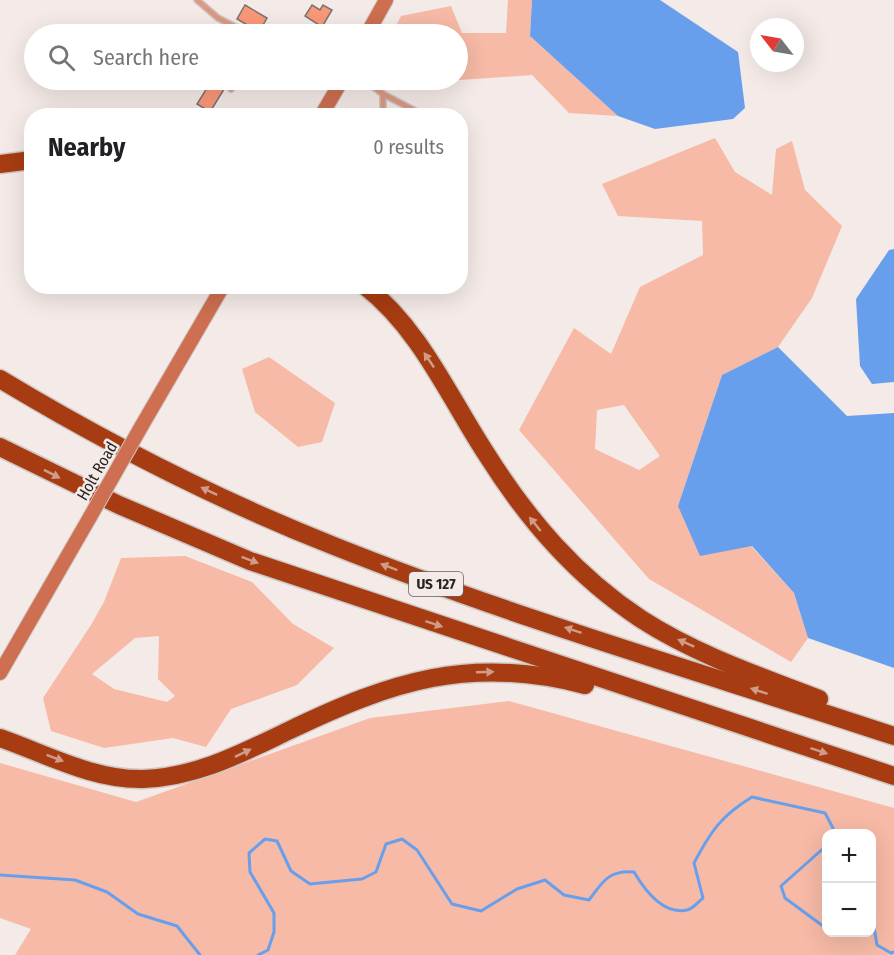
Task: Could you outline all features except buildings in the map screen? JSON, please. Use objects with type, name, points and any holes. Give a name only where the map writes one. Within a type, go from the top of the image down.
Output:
[{"type":"highway","points":[[0,164],[24,161]]},
{"type":"highway","points":[[373,294],[412,333],[484,452],[532,520],[552,544],[608,595],[673,638],[869,719],[894,734]]},
{"type":"highway","name":"US 127","points":[[0,379],[142,458],[332,545],[525,614],[894,734]]},
{"type":"highway","name":"US 127","points":[[0,447],[119,506],[250,561],[894,776]]},
{"type":"highway","points":[[0,738],[100,774],[119,778],[165,778],[207,769],[227,761],[382,690],[432,676],[489,672],[520,672],[553,677],[689,717],[736,724]]},
{"type":"main road","points":[[372,24],[382,2]]},
{"type":"main road","points":[[325,108],[334,90]]},
{"type":"main road","name":"Holt Road","points":[[0,673],[218,294]]},
{"type":"lane","points":[[197,0],[218,18],[230,24]]},
{"type":"lane","points":[[377,90],[410,108]]},
{"type":"lane","points":[[383,94],[385,108]]},
{"type":"shaded area","points":[[508,0],[532,0],[530,36],[618,116],[569,113],[532,75],[468,79],[468,33],[506,33]]},
{"type":"shaded area","points":[[451,6],[458,24],[397,24],[401,16]]},
{"type":"shaded area","points":[[715,138],[735,172],[772,195],[776,149],[792,141],[805,190],[842,226],[812,298],[778,347],[722,375],[678,506],[751,546],[794,593],[808,638],[791,662],[649,579],[519,430],[574,328],[611,354],[640,287],[703,255],[702,221],[618,216],[602,184]],"holes":[[[624,405],[660,456],[639,470],[595,449],[597,410]]]},
{"type":"shaded area","points":[[269,357],[335,403],[322,442],[298,447],[255,412],[242,369]]},
{"type":"shaded area","points":[[185,556],[252,582],[293,624],[334,648],[297,685],[231,709],[206,747],[173,738],[104,748],[51,731],[43,698],[104,602],[121,558]],"holes":[[[159,636],[158,679],[175,696],[167,702],[114,689],[92,674],[135,638]]]},
{"type":"shaded area","points":[[509,701],[894,808],[894,955],[15,955],[31,929],[0,918],[0,763],[136,802],[370,718]]},
{"type":"water","points":[[532,0],[660,0],[738,52],[745,108],[733,119],[655,129],[618,116],[530,36]]},
{"type":"water","points":[[894,249],[894,382],[872,384],[860,366],[856,299],[889,250]]},
{"type":"water","points":[[778,347],[847,416],[894,413],[894,668],[808,638],[794,593],[752,546],[700,556],[678,506],[722,375]]},
{"type":"waterway","points":[[258,955],[268,950],[274,932],[274,913],[250,872],[249,853],[265,839],[277,841],[291,871],[310,884],[362,879],[376,872],[386,844],[402,839],[417,850],[452,904],[481,911],[517,889],[545,880],[564,895],[589,900],[607,878],[618,873],[634,872],[655,899],[670,909],[678,910],[689,909],[703,898],[694,863],[718,825],[732,811],[752,797],[825,813],[833,829]]},
{"type":"waterway","points":[[822,850],[781,886],[785,898],[822,925]]},
{"type":"waterway","points":[[0,875],[75,880],[107,892],[138,914],[177,926],[200,955]]},
{"type":"waterway","points":[[876,937],[877,945],[891,953],[894,952]]}]
